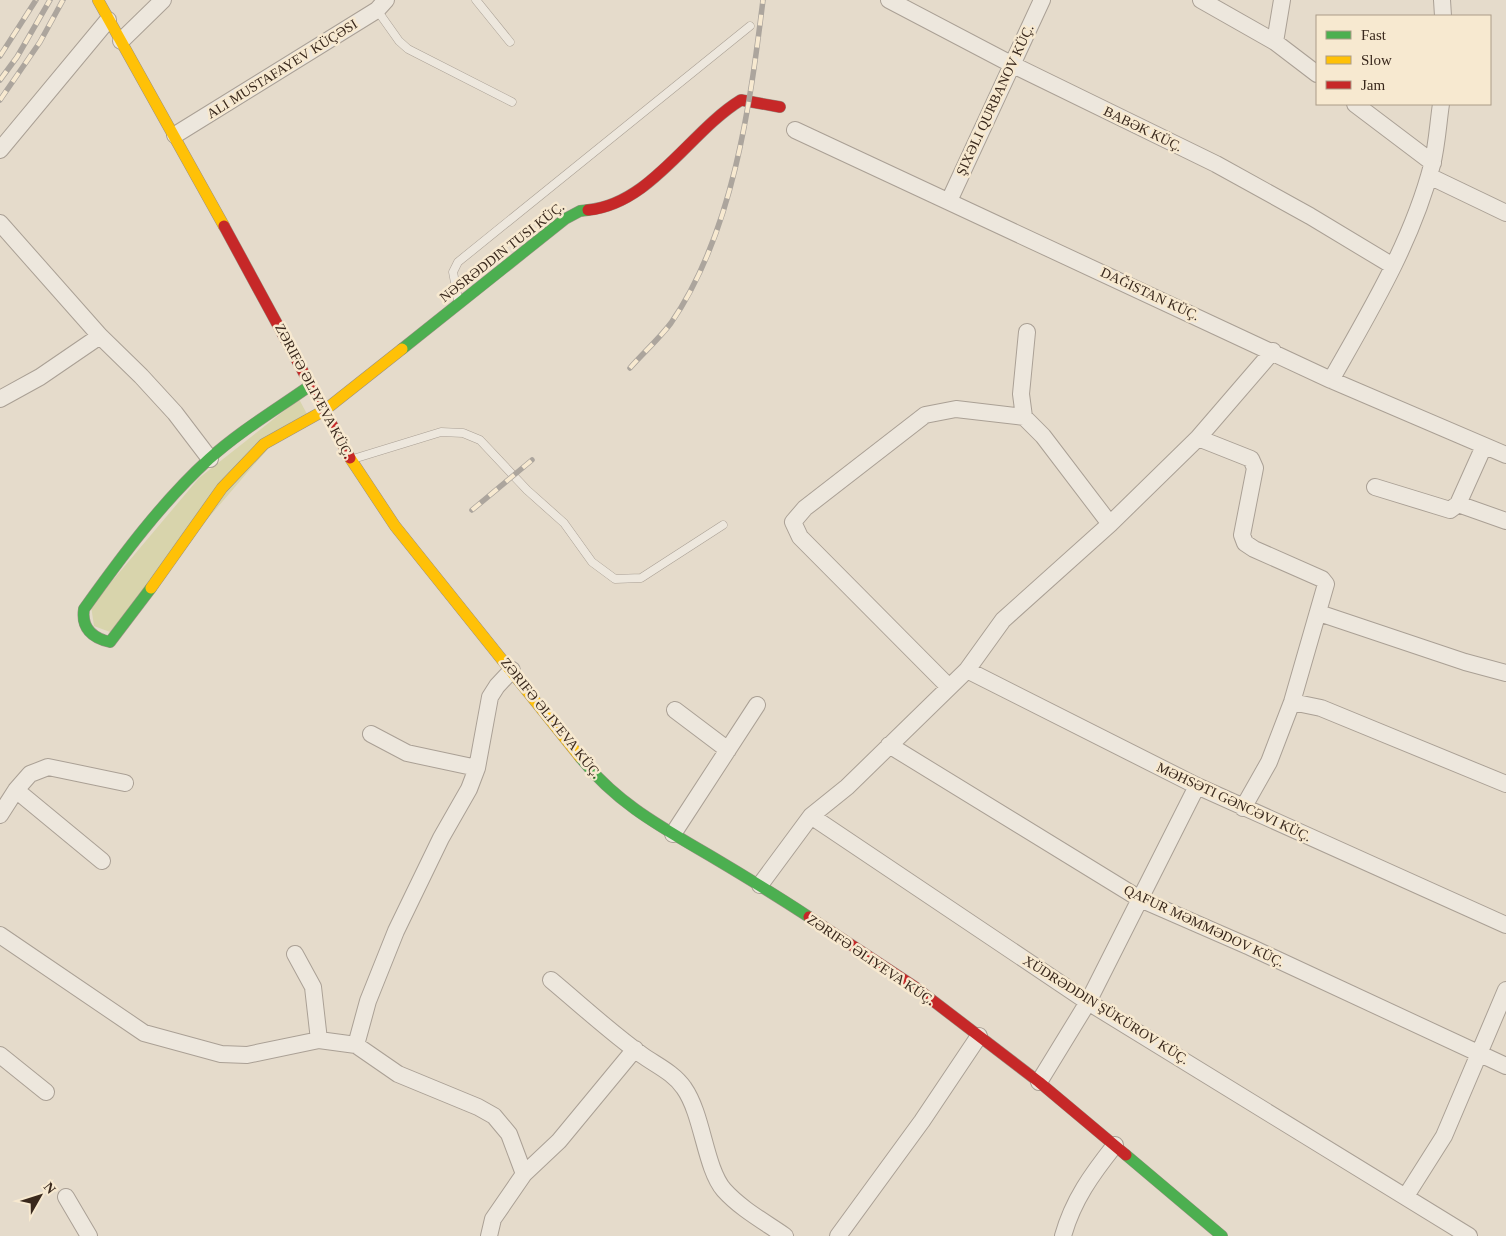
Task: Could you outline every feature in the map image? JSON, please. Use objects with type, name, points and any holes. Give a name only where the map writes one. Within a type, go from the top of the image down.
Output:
[{"type":"street","name":"ZƏRIFƏ ƏLIYEVA KÜÇ.","points":[[98,0],[175,135],[351,460],[395,526],[597,777],[616,796],[639,814],[760,885],[915,987],[1039,1082],[1222,1236]]},
{"type":"street","points":[[121,41],[163,0]]},
{"type":"street","name":"BABƏK KÜÇ.","points":[[889,0],[1011,64],[1216,164],[1310,216],[1393,266]]},
{"type":"street","points":[[949,201],[1042,0]]},
{"type":"street","points":[[1201,0],[1275,42],[1316,73]]},
{"type":"street","points":[[1275,42],[1282,0]]},
{"type":"street","points":[[1442,0],[1442,15]]},
{"type":"street","points":[[175,135],[381,5]]},
{"type":"street","points":[[0,150],[108,20]]},
{"type":"street","name":"NƏSRƏDDIN TUSI KÜÇ.","points":[[210,459],[139,533],[84,609],[81,619],[86,629],[100,640],[110,642],[117,635],[222,488],[264,444],[325,410],[565,219],[580,211],[600,209],[618,204],[639,189],[736,103],[741,100],[780,107]]},
{"type":"street","points":[[1356,105],[1431,170],[1506,213]]},
{"type":"street","points":[[1331,380],[1381,292],[1415,218],[1431,170],[1440,105]]},
{"type":"street","points":[[795,130],[1273,351],[1331,380],[1506,455]]},
{"type":"street","points":[[0,223],[100,336],[175,413],[210,459],[311,385]]},
{"type":"street","points":[[1027,332],[1021,394],[1024,416],[1043,436],[1110,524]]},
{"type":"street","points":[[0,399],[40,377],[100,336]]},
{"type":"street","points":[[760,885],[811,816],[847,787],[948,686],[967,670],[1003,620],[1110,524],[1198,438],[1273,351]]},
{"type":"street","points":[[948,686],[800,537],[793,522],[805,508],[925,415],[956,409],[1024,416]]},
{"type":"street","points":[[1198,438],[1251,459],[1255,468],[1242,534],[1245,542],[1254,549],[1322,579],[1326,584],[1326,591],[1311,631],[1292,702],[1269,762],[1243,808]]},
{"type":"street","points":[[1375,487],[1450,510],[1458,504],[1484,446]]},
{"type":"street","points":[[1458,504],[1506,521]]},
{"type":"street","points":[[1319,613],[1506,674]]},
{"type":"street","points":[[356,1045],[368,1001],[396,930],[440,838],[469,789],[477,768],[490,697],[497,686],[512,670]]},
{"type":"street","name":"MƏHSƏTI GƏNCƏVI KÜÇ.","points":[[967,670],[1243,808],[1506,925]]},
{"type":"street","points":[[1292,702],[1321,708],[1506,784]]},
{"type":"street","points":[[673,834],[757,705]]},
{"type":"street","points":[[675,710],[728,750]]},
{"type":"street","points":[[371,734],[407,753],[477,768]]},
{"type":"street","name":"QAFUR MƏMMƏDOV KÜÇ.","points":[[889,745],[1140,899],[1506,1066]]},
{"type":"street","points":[[0,815],[16,790],[30,774],[48,767],[124,783]]},
{"type":"street","points":[[1039,1082],[1088,1002],[1197,786]]},
{"type":"street","points":[[16,790],[102,861]]},
{"type":"street","name":"XÜDRƏDDIN ŞÜKÜROV KÜÇ.","points":[[811,816],[1088,1002],[1469,1236]]},
{"type":"street","points":[[0,935],[144,1033],[221,1054],[247,1055],[319,1040],[356,1045],[398,1074],[478,1107],[494,1116],[509,1134],[524,1174]]},
{"type":"street","points":[[295,954],[313,987],[319,1040]]},
{"type":"street","points":[[551,980],[635,1049],[667,1071],[684,1087],[696,1111],[715,1173],[724,1189],[745,1208],[785,1236]]},
{"type":"street","points":[[1406,1196],[1444,1136],[1506,990]]},
{"type":"street","points":[[838,1236],[922,1122],[979,1036]]},
{"type":"street","points":[[489,1236],[493,1219],[524,1174],[559,1141],[635,1049]]},
{"type":"street","points":[[0,1055],[46,1092]]},
{"type":"street","points":[[1063,1236],[1068,1217],[1085,1183],[1115,1145]]},
{"type":"street","points":[[66,1197],[89,1236]]},
{"type":"lane","points":[[476,0],[510,42]]},
{"type":"lane","points":[[381,5],[399,41],[408,49],[512,102]]},
{"type":"lane","points":[[459,304],[453,272],[458,262],[750,26]]},
{"type":"lane","points":[[351,460],[442,432],[463,433],[480,440],[527,490],[564,522],[592,562],[615,578],[640,578],[723,525]]},
{"type":"shaded area","points":[[299,399],[308,416],[291,422],[110,632],[94,626],[91,606],[199,478]]},
{"type":"railway","points":[[0,56],[36,0]]},
{"type":"railway","points":[[0,80],[17,57],[50,0]]},
{"type":"railway","points":[[0,100],[40,42],[63,0]]},
{"type":"railway","points":[[630,368],[671,323],[692,288],[710,249],[724,209],[745,125],[763,0]]},
{"type":"railway","points":[[472,510],[532,460]]},
{"type":"traffic: fast","points":[[402,349],[565,219],[580,211],[588,210]]},
{"type":"traffic: fast","points":[[151,588],[110,642],[93,635],[86,627],[84,609],[158,512],[191,476],[246,430],[311,385]]},
{"type":"traffic: fast","points":[[580,757],[609,788],[642,814],[809,917]]},
{"type":"traffic: fast","points":[[1126,1155],[1222,1236]]},
{"type":"traffic: slow","points":[[98,0],[224,226]]},
{"type":"traffic: slow","points":[[151,588],[222,488],[264,444],[325,410],[402,349]]},
{"type":"traffic: slow","points":[[350,458],[395,526],[580,757]]},
{"type":"traffic: jam","points":[[588,210],[611,205],[631,195],[651,181],[704,129],[741,100],[780,107]]},
{"type":"traffic: jam","points":[[224,226],[350,458]]},
{"type":"traffic: jam","points":[[809,917],[915,987],[1039,1082],[1126,1155]]}]
